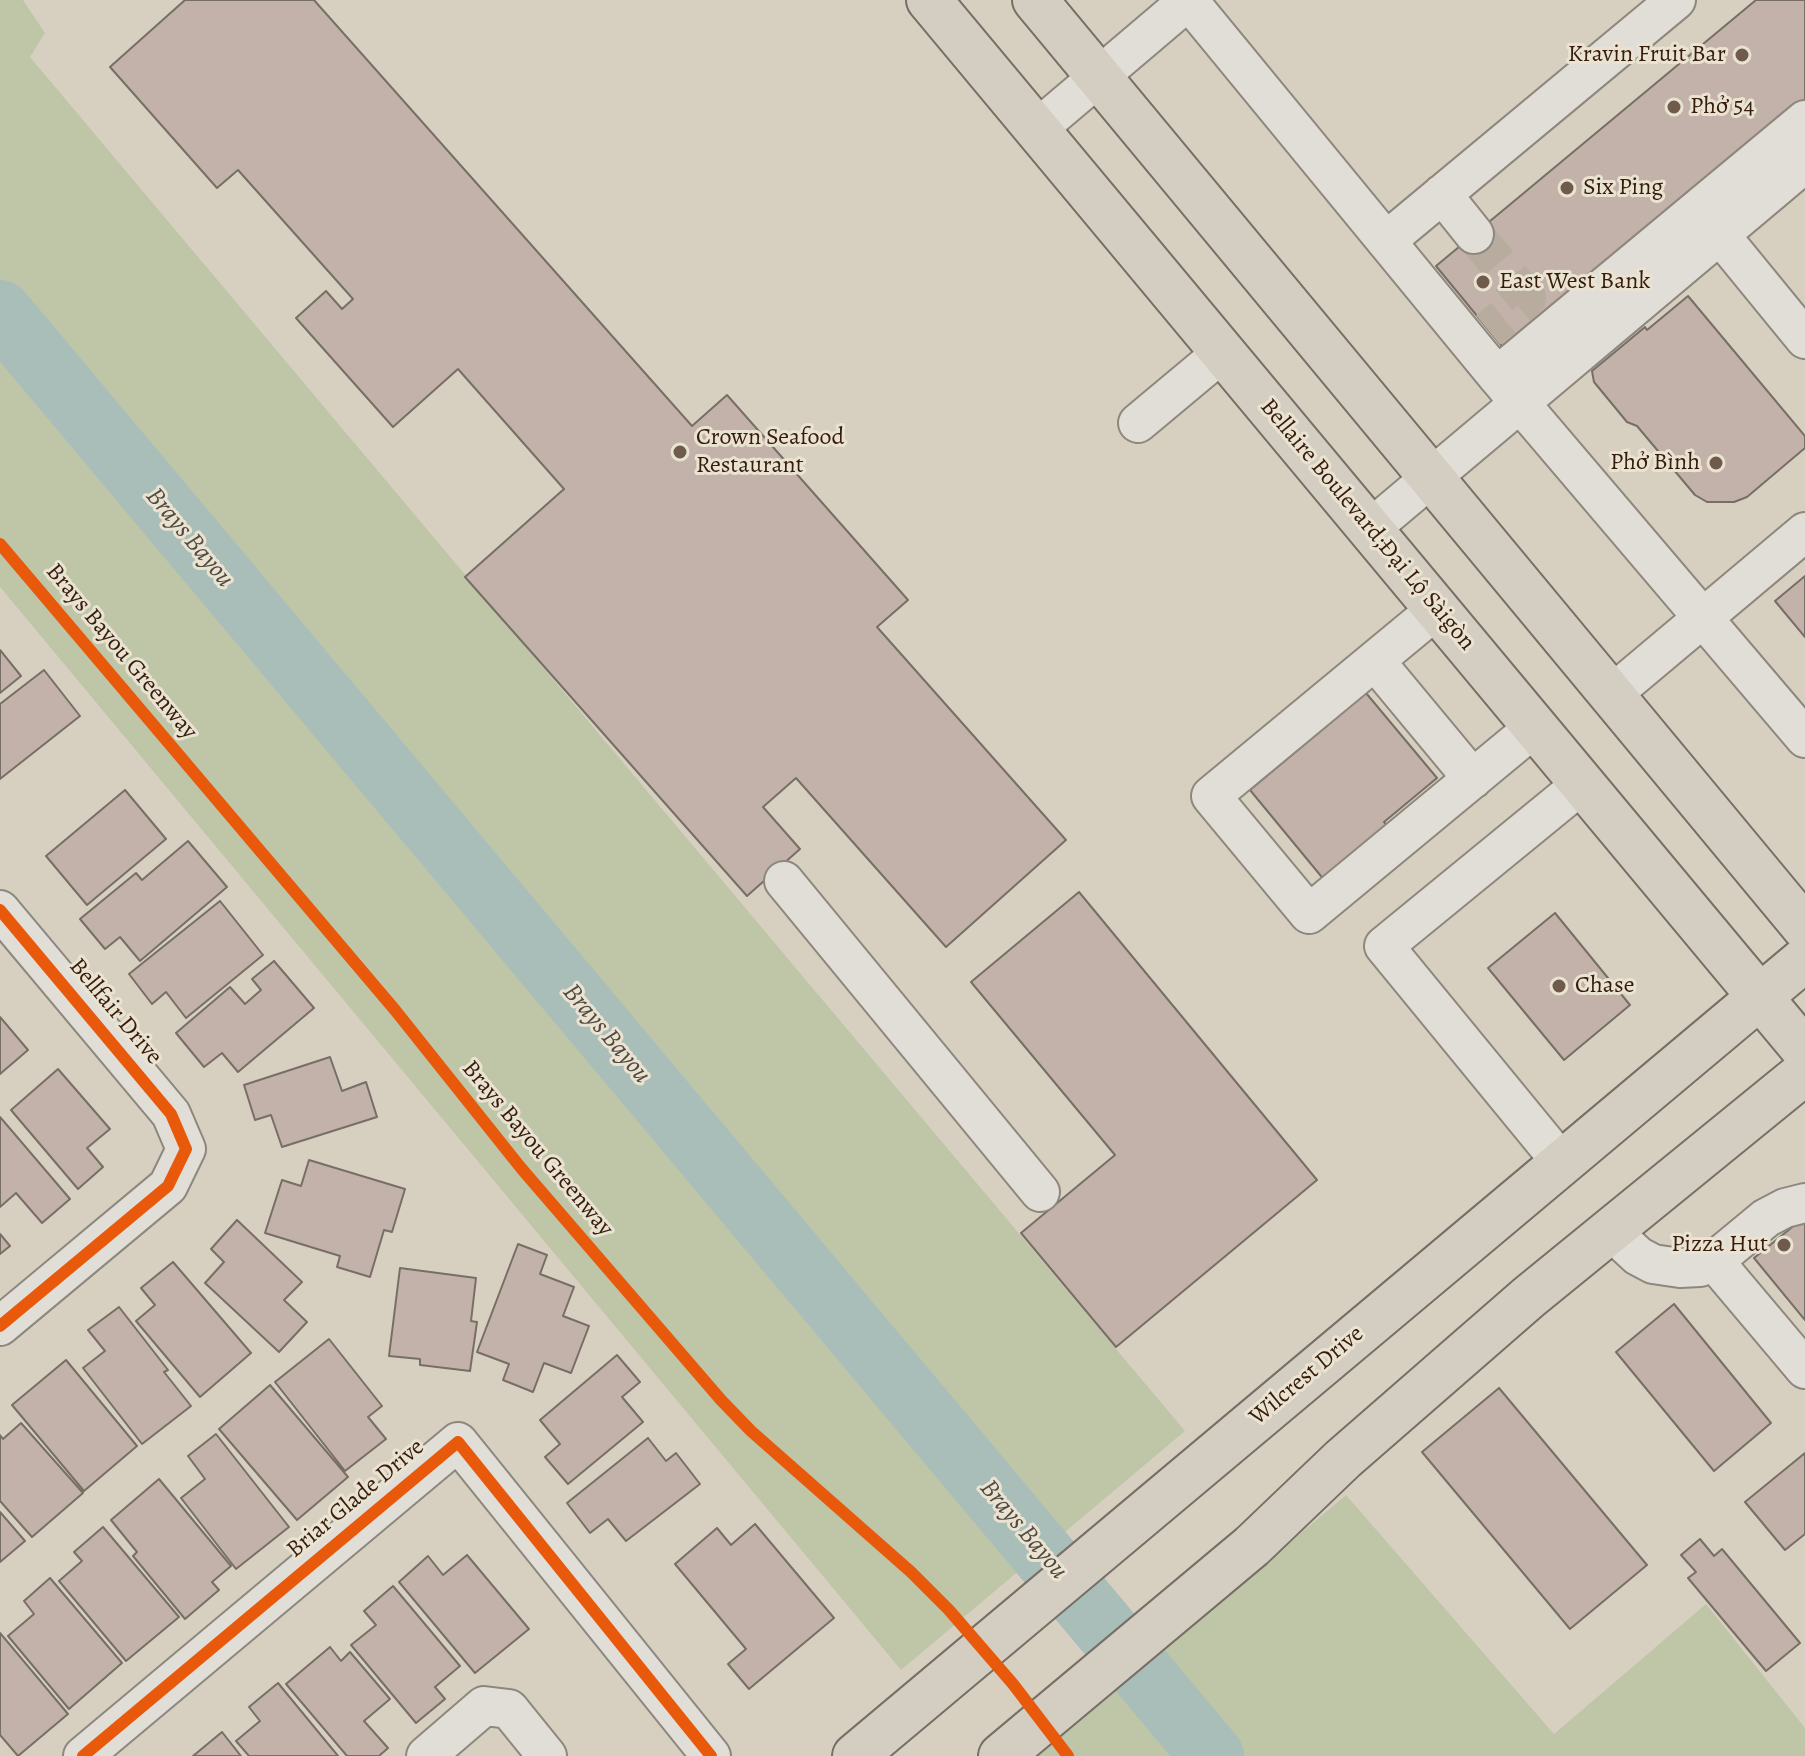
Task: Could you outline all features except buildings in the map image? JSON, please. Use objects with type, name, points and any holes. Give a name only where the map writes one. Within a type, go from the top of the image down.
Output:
[{"type":"main road","name":"Bellaire Boulevard;Đại Lộ Sàigòn","points":[[929,0],[1805,1051]]},
{"type":"main road","points":[[1035,0],[1805,928]]},
{"type":"main road","name":"Wilcrest Drive","points":[[855,1756],[1805,959]]},
{"type":"main road","points":[[1001,1756],[1252,1546],[1343,1459],[1517,1307],[1805,1072]]},
{"type":"street","points":[[1037,129],[1188,0],[1386,241],[1480,337],[1508,389],[1805,738]]},
{"type":"street","points":[[1386,241],[1676,0]]},
{"type":"street","points":[[1370,529],[1430,477],[1508,389],[1805,120]]},
{"type":"street","points":[[1508,389],[1720,235],[1805,163]]},
{"type":"street","points":[[1442,194],[1474,234]]},
{"type":"street","points":[[1720,235],[1805,339]]},
{"type":"street","points":[[1138,423],[1223,352]]},
{"type":"street","points":[[1611,695],[1805,532]]},
{"type":"street","points":[[1437,609],[1211,796],[1309,914],[1535,727]]},
{"type":"street","points":[[1375,661],[1473,779]]},
{"type":"street","points":[[1562,1163],[1384,946],[1582,784]]},
{"type":"street","points":[[784,881],[1040,1192]]},
{"type":"street","name":"Bellfair Drive","points":[[0,910],[171,1114],[186,1149],[168,1186],[0,1326]]},
{"type":"street","points":[[1610,1230],[1638,1256],[1653,1264],[1700,1267],[1714,1261],[1766,1218],[1785,1208],[1805,1203]]},
{"type":"street","points":[[1714,1261],[1805,1369]]},
{"type":"street","name":"Briar Glade Drive","points":[[83,1756],[458,1442],[711,1756]]},
{"type":"street","points":[[426,1756],[484,1706],[509,1709],[547,1756]]},
{"type":"green space","points":[[0,0],[23,0],[45,33],[30,57],[1185,1431],[901,1670],[0,587]]},
{"type":"green space","points":[[1346,1495],[1554,1734],[1706,1604],[1805,1728],[1805,1756],[1036,1756]]},
{"type":"waterway","name":"Brays Bayou","points":[[0,312],[1212,1756]]},
{"type":"tunnel","points":[[1474,234],[1527,298],[1488,330]]},
{"type":"cycle path","name":"Brays Bayou Greenway","points":[[0,544],[395,1010],[521,1168],[721,1400],[751,1431],[911,1572],[949,1610],[1013,1684],[1068,1756]]},
{"type":"cycle path","points":[[0,910],[171,1114],[186,1149],[168,1186],[0,1326]]},
{"type":"cycle path","points":[[83,1756],[458,1442],[711,1756]]},
{"type":"place","name":"Kravin Fruit Bar","points":[[1742,55]]},
{"type":"place","name":"Phở 54","points":[[1674,107]]},
{"type":"place","name":"Six Ping","points":[[1567,188]]},
{"type":"place","name":"East West Bank","points":[[1483,282]]},
{"type":"place","name":"Crown Seafood Restaurant","points":[[680,452]]},
{"type":"place","name":"Phở Bình","points":[[1716,463]]},
{"type":"place","name":"Chase","points":[[1559,986]]},
{"type":"place","name":"Pizza Hut","points":[[1784,1245]]}]
